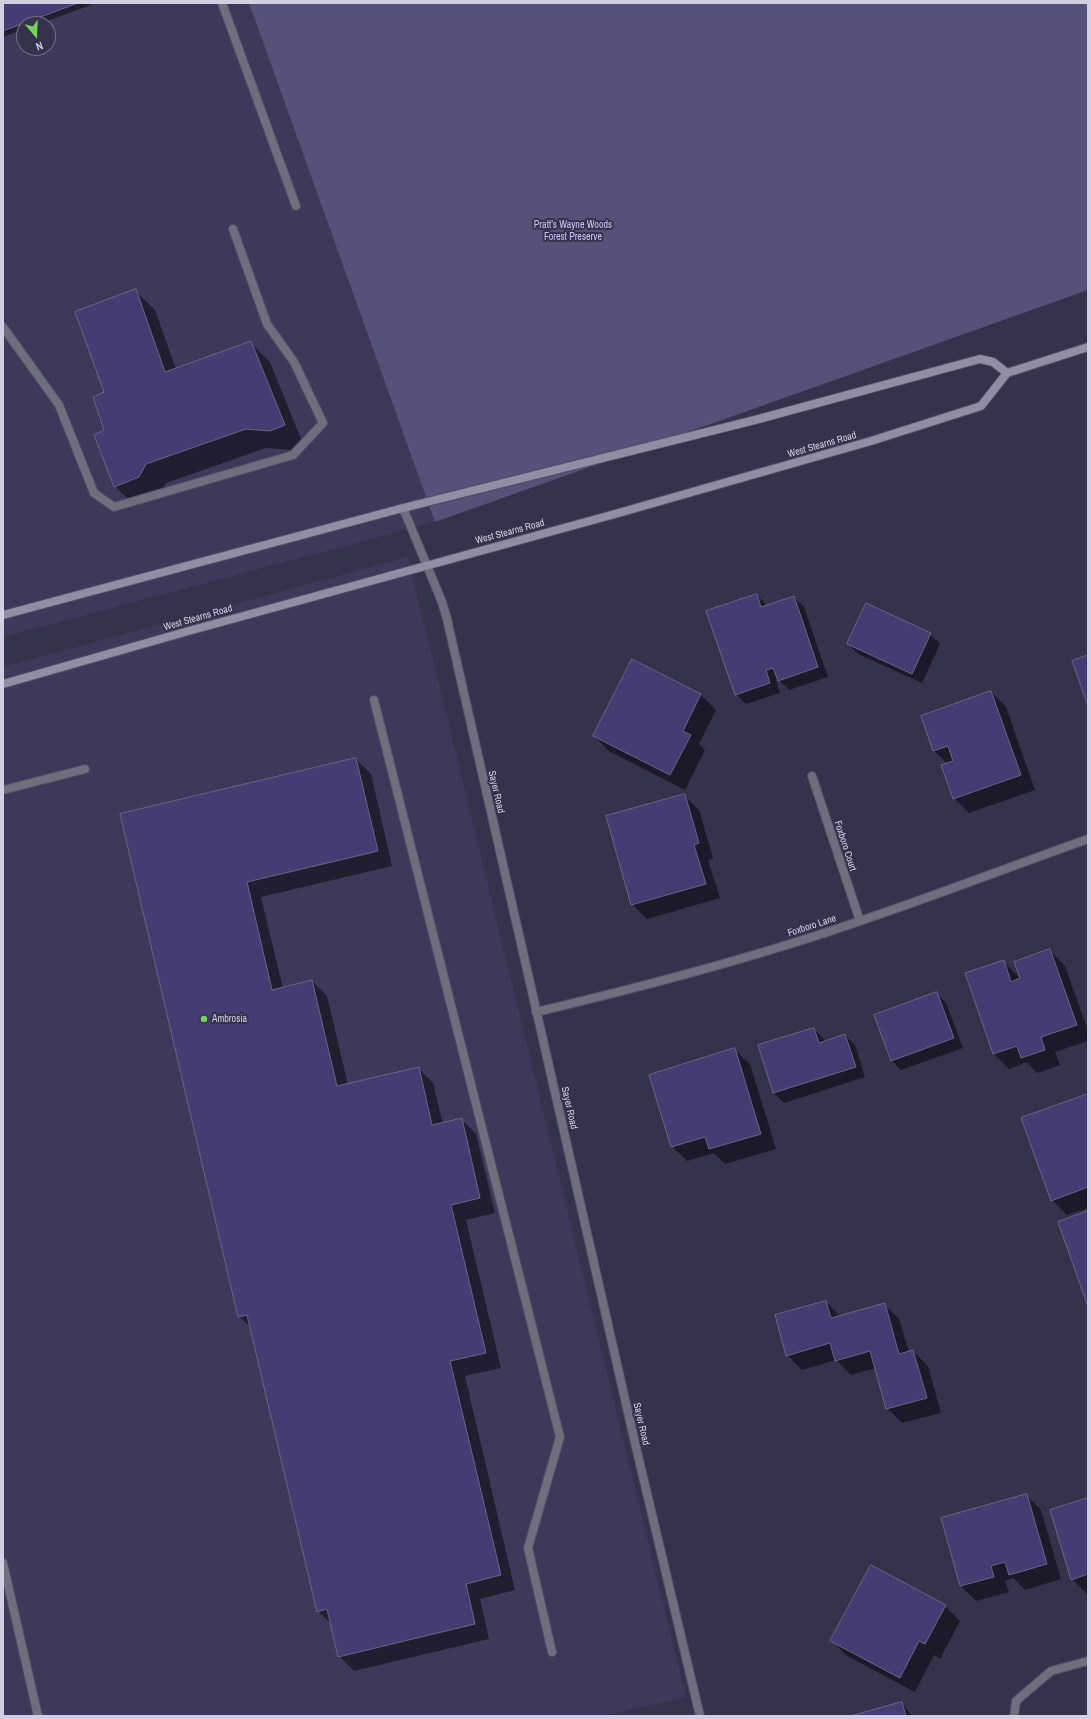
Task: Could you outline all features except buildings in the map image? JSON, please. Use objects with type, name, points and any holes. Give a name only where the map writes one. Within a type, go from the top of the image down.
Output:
[{"type":"main road","points":[[3,615],[403,508],[755,420],[980,360],[992,362],[1007,373],[1088,347]]},
{"type":"main road","name":"West Stearns Road","points":[[3,684],[185,632],[615,514],[871,441],[981,406],[1007,373]]},
{"type":"street","points":[[222,3],[296,206]]},
{"type":"street","points":[[3,327],[59,405],[94,493],[114,507],[293,455],[323,423],[294,362],[267,324],[234,229]]},
{"type":"street","name":"Sayer Road","points":[[403,508],[442,602],[635,1443],[700,1716]]},
{"type":"street","points":[[374,700],[560,1437],[528,1548],[552,1652]]},
{"type":"street","points":[[3,790],[85,769]]},
{"type":"street","name":"Foxboro Court","points":[[812,776],[860,922]]},
{"type":"street","name":"Foxboro Lane","points":[[536,1012],[633,989],[713,967],[860,922],[1088,839]]},
{"type":"street","points":[[3,1563],[38,1716]]},
{"type":"street","points":[[1014,1716],[1016,1701],[1051,1671],[1088,1661]]},
{"type":"shaded area","points":[[3,3],[249,3],[435,522],[3,637]]},
{"type":"shaded area","points":[[408,557],[686,1697],[604,1716],[3,1716],[3,667]]},
{"type":"green space","name":"Pratt’s Wayne Woods Forest Preserve","points":[[249,3],[1088,3],[1088,290],[435,522]]},
{"type":"place","name":"Ambrosia","points":[[204,1019]]}]
